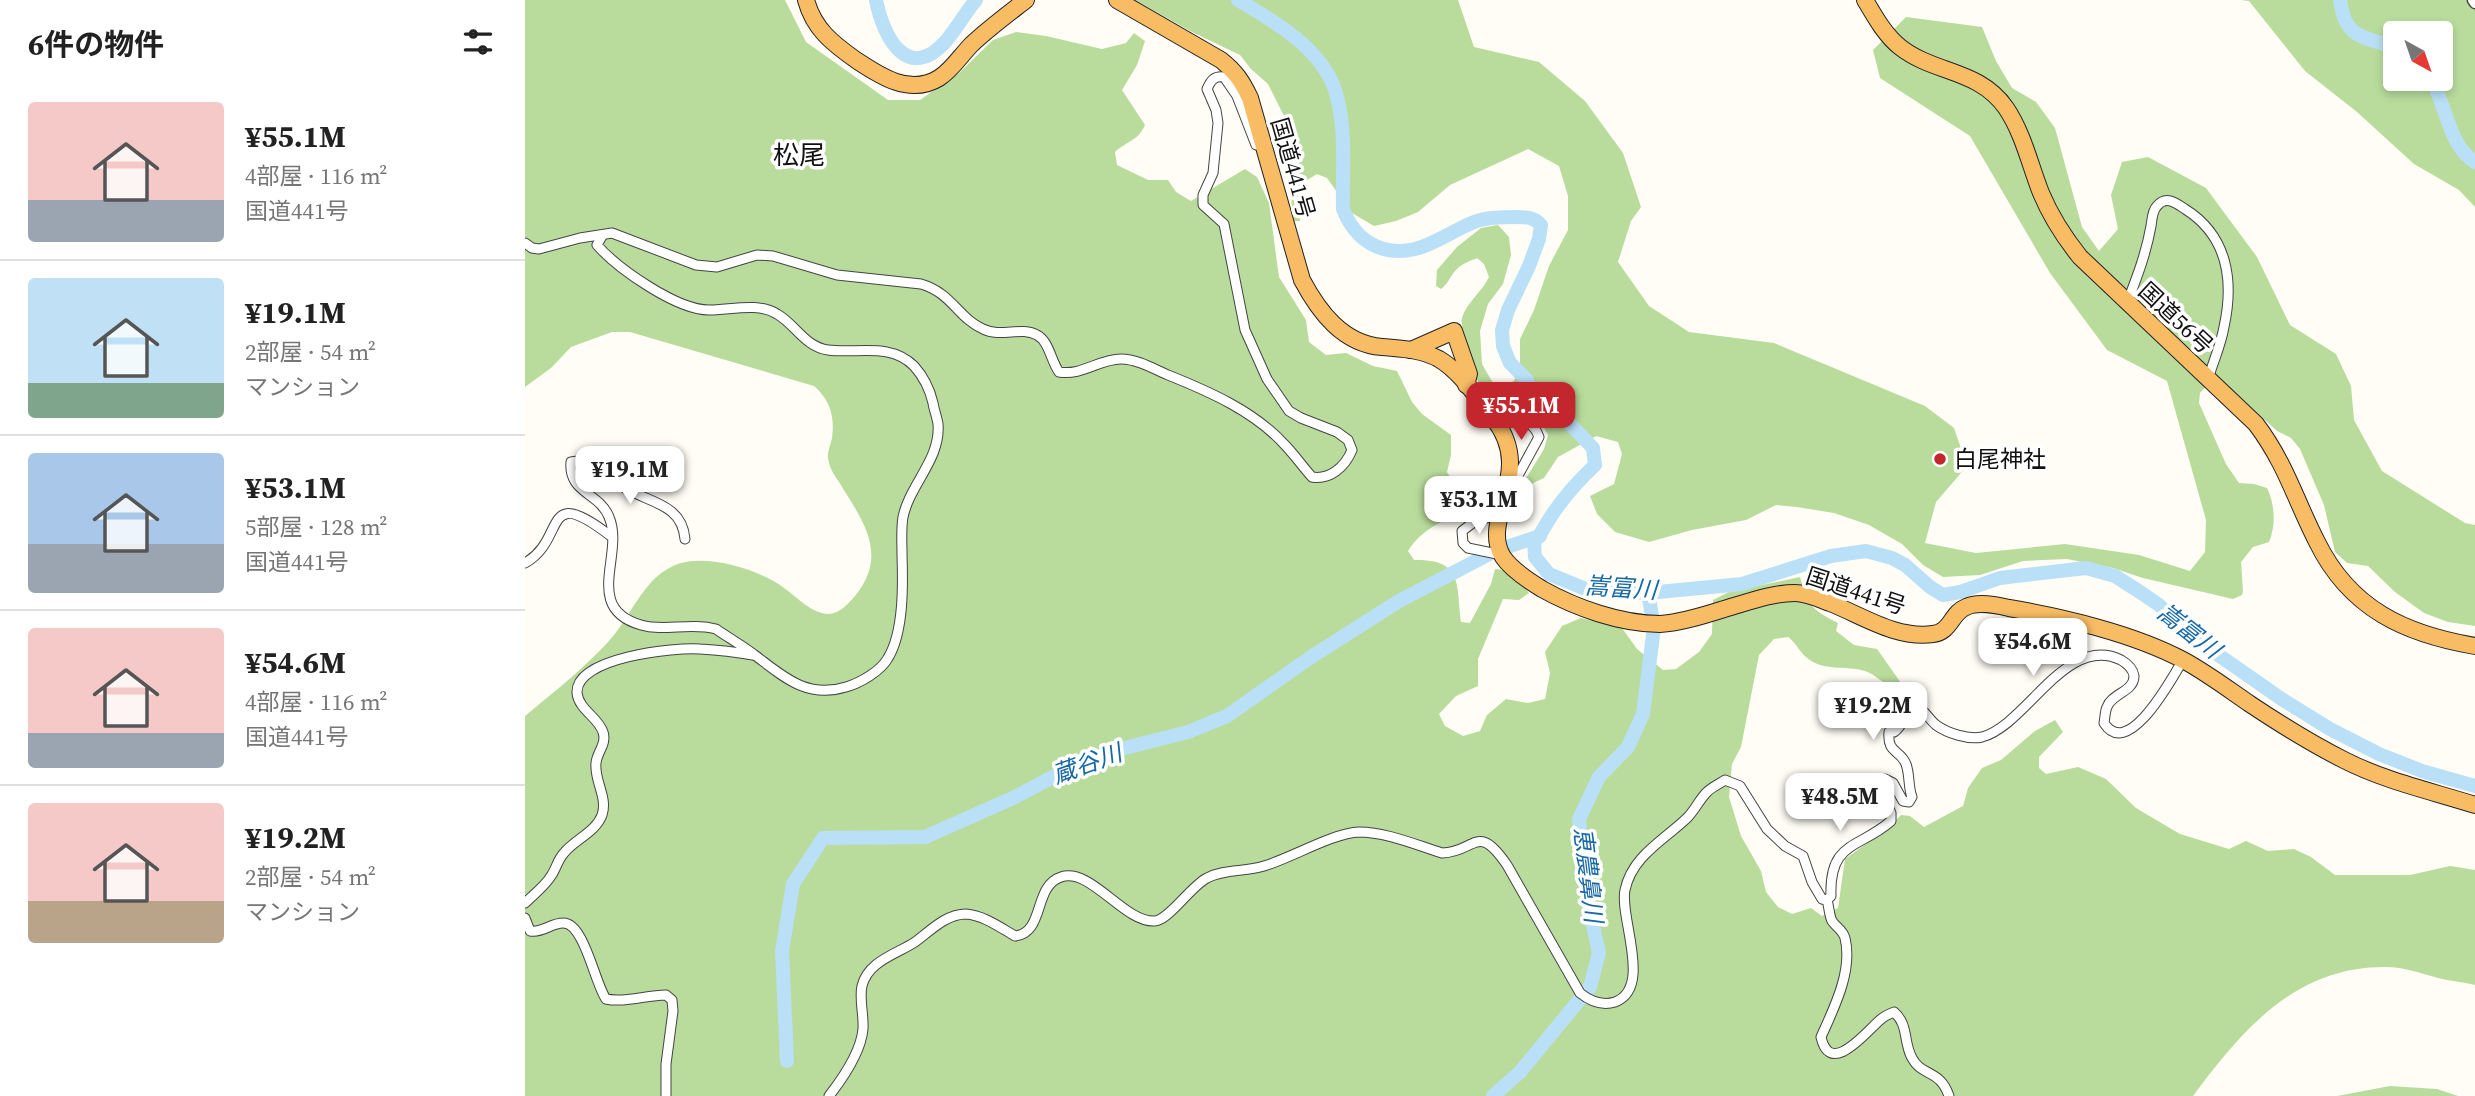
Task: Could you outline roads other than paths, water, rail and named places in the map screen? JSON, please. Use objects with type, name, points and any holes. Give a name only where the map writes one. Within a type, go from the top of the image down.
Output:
[{"type":"highway","points":[[806,0],[818,29],[831,43],[880,77],[902,85],[921,85],[938,79],[978,38],[1026,0]]},
{"type":"highway","name":"国道441号","points":[[1117,0],[1221,60],[1234,70],[1243,82],[1250,98],[1302,281],[1330,322],[1350,337],[1378,347],[1420,351],[1441,360],[1457,373],[1505,434],[1511,463],[1498,545],[1502,555],[1527,579],[1543,589],[1593,611],[1644,623],[1664,624],[1795,593],[1810,595],[1851,611],[1872,623],[1899,631],[1930,635],[1941,632],[1951,624],[1957,612],[1967,606],[1981,604],[2038,614],[2145,642],[2210,676],[2251,705],[2343,760],[2383,778],[2475,805]]},
{"type":"highway","name":"国道56号","points":[[1865,0],[1885,33],[1901,48],[1974,79],[1991,91],[2006,108],[2017,128],[2057,228],[2080,257],[2256,424],[2273,447],[2291,480],[2317,543],[2331,566],[2351,590],[2368,606],[2418,633],[2475,646]]},
{"type":"highway","name":"国道441号","points":[[1411,350],[1454,331],[1469,374],[1466,385]]},
{"type":"street","points":[[685,539],[679,518],[671,510],[626,488],[590,459],[571,462],[570,474],[576,484],[607,511],[612,522],[609,601],[624,618],[639,625],[654,627],[702,625],[716,629],[791,683],[808,688],[826,690],[846,687],[863,679],[887,660],[894,646],[902,581],[903,517],[937,442],[938,424],[931,397],[923,379],[913,366],[898,355],[880,350],[826,350],[813,344],[777,314],[763,309],[694,309],[673,299],[637,278],[602,250],[597,244],[605,233],[628,238],[696,265],[717,267],[757,255],[773,256],[837,275],[933,287],[979,328],[992,333],[1027,331],[1038,335],[1045,342],[1052,363],[1059,372],[1070,374],[1107,361],[1123,359],[1142,364],[1207,391],[1264,426],[1283,443],[1311,477],[1331,475],[1348,459],[1352,450],[1348,440],[1337,432],[1289,411],[1267,379],[1245,330],[1224,224],[1203,205],[1203,195],[1213,173],[1218,123],[1207,89],[1211,80],[1217,76],[1224,77],[1233,87],[1259,151],[1265,153]]},
{"type":"street","points":[[2127,303],[2147,251],[2153,214],[2157,205],[2172,200],[2191,213],[2216,240],[2229,276],[2224,328],[2208,379]]},
{"type":"street","points":[[525,243],[539,250],[580,238],[602,236]]},
{"type":"street","points":[[1493,418],[1520,419],[1536,428],[1539,437],[1515,481],[1508,486]]},
{"type":"street","points":[[525,563],[540,552],[558,518],[568,513],[578,513],[612,537]]},
{"type":"street","points":[[1501,513],[1474,522],[1462,531],[1463,543],[1468,548],[1502,555]]},
{"type":"street","points":[[525,903],[551,877],[563,853],[597,824],[602,815],[604,800],[596,761],[605,737],[602,728],[583,708],[577,695],[583,678],[600,666],[636,655],[697,648],[755,655]]},
{"type":"street","points":[[1949,1096],[1945,1084],[1913,1061],[1901,1017],[1895,1012],[1883,1018],[1850,1050],[1838,1054],[1830,1051],[1823,1044],[1821,1037],[1838,999],[1847,948],[1845,934],[1831,919],[1828,900],[1831,896],[1832,876],[1840,854],[1848,846],[1882,829],[1891,821],[1891,813],[1879,787],[1880,782],[1885,779],[1893,783],[1903,801],[1909,802],[1912,797],[1905,761],[1888,742],[1889,732],[1900,728],[1907,712],[1917,706],[1924,710],[1935,724],[1948,732],[1983,737],[2019,711],[2070,665],[2103,656],[2129,664],[2133,671],[2134,680],[2131,687],[2112,699],[2106,707],[2104,723],[2117,733],[2126,733],[2139,724],[2183,660]]},
{"type":"street","points":[[829,1096],[859,1047],[863,1029],[862,986],[877,964],[892,953],[912,944],[944,920],[961,914],[970,914],[1016,936],[1022,935],[1031,926],[1045,887],[1065,875],[1088,883],[1133,914],[1146,920],[1157,921],[1194,886],[1209,877],[1222,872],[1251,870],[1357,832],[1376,834],[1442,853],[1452,853],[1478,840],[1485,841],[1501,855],[1580,993],[1591,1002],[1614,1002],[1625,996],[1630,989],[1632,950],[1624,891],[1635,868],[1652,845],[1674,831],[1708,791],[1725,780],[1740,786],[1767,829],[1784,846],[1803,856],[1817,891],[1822,899],[1828,900]]},
{"type":"street","points":[[525,918],[530,931],[537,932],[562,923],[571,925],[582,941],[600,991],[606,999],[615,1001],[647,995],[666,995],[672,1000],[666,1096]]},
{"type":"waterway","name":"嵩富川","points":[[876,0],[891,41],[909,57],[920,58],[932,53],[946,41],[976,0]]},
{"type":"waterway","name":"嵩富川","points":[[1238,0],[1295,37],[1319,61],[1328,75],[1335,90],[1341,119],[1343,209],[1355,229],[1371,244],[1391,250],[1415,249],[1474,222],[1500,217],[1526,217],[1541,225],[1529,266],[1508,310],[1502,330],[1503,346],[1510,363],[1527,380],[1530,402],[1569,423],[1593,448],[1595,465],[1565,497],[1534,542],[1535,557],[1549,574],[1588,590],[1648,593],[1742,584],[1831,556],[1866,551],[1892,558],[1905,565],[1943,595],[2000,578],[2086,568],[2115,576],[2143,594],[2159,605],[2194,638],[2330,729],[2379,754],[2422,771],[2475,786]]},
{"type":"waterway","points":[[2340,0],[2346,23],[2351,30],[2383,44]]},
{"type":"waterway","points":[[2436,91],[2453,135],[2466,155],[2475,162]]},
{"type":"waterway","name":"蔵谷川","points":[[787,1061],[782,951],[793,884],[823,838],[925,837],[1013,798],[1066,770],[1121,749],[1188,732],[1227,716],[1311,657],[1399,601],[1495,551],[1540,536]]},
{"type":"waterway","name":"恵農鼻川","points":[[1493,1096],[1520,1072],[1590,987],[1599,953],[1587,898],[1579,819],[1599,777],[1628,747],[1643,714],[1654,627],[1648,593]]},
{"type":"place","name":"白尾神社","points":[[1940,459]]},
{"type":"district","name":"松尾","points":[[799,155]]}]
